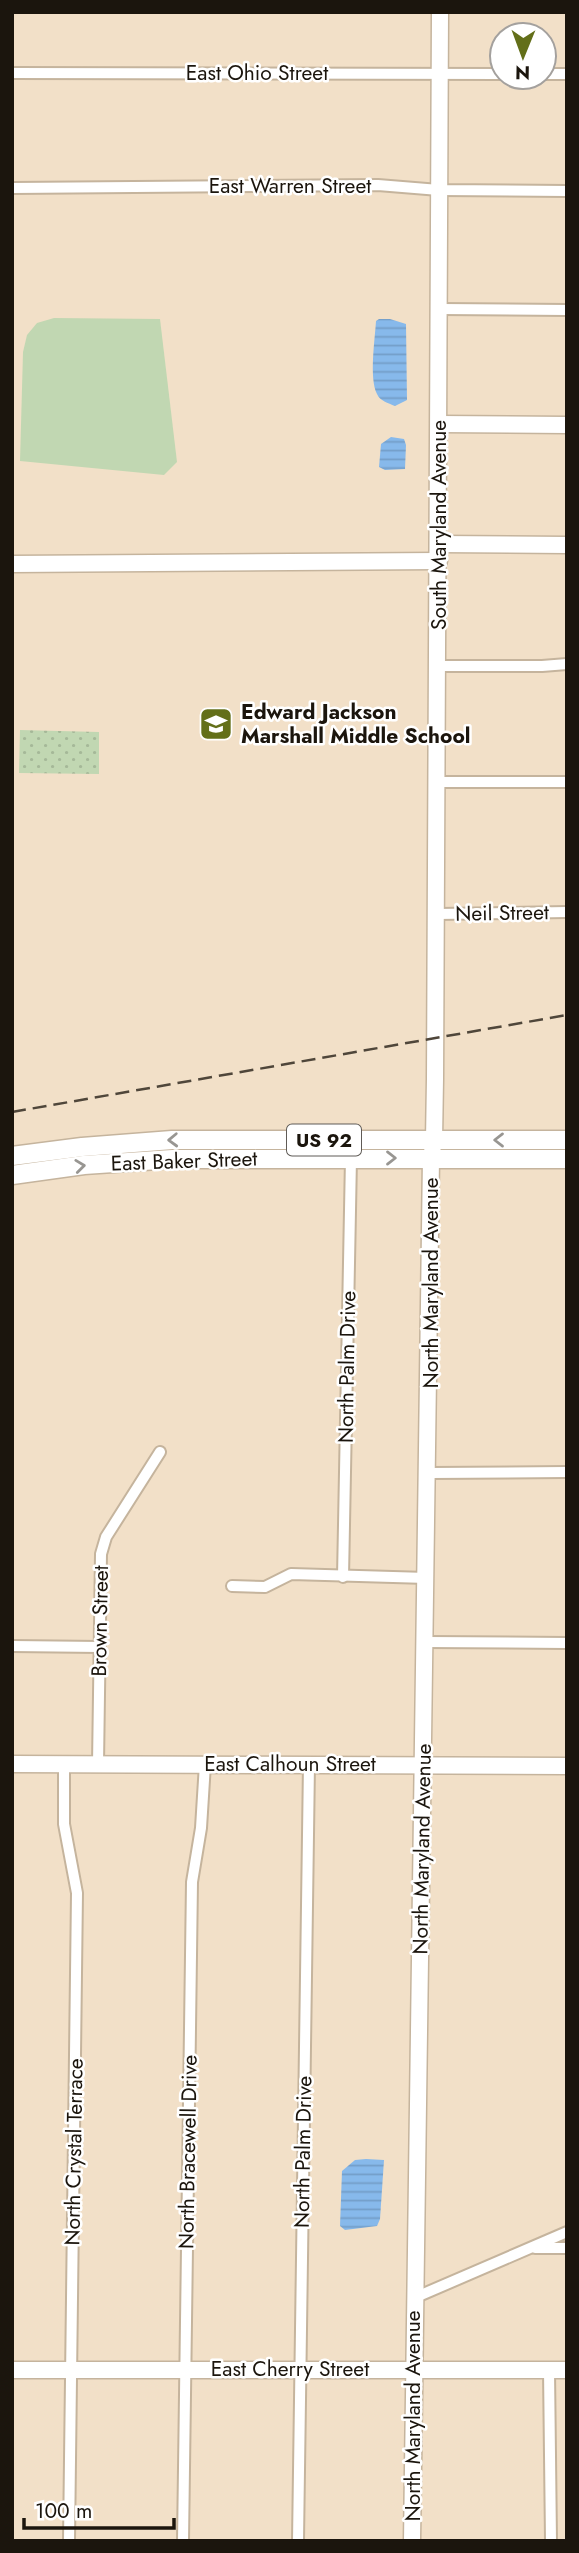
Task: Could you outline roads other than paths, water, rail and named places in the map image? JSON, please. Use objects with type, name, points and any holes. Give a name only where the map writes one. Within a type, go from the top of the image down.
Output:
[{"type":"main road","name":"East Baker Street","points":[[12,1156],[172,1140],[433,1149],[567,1159]]},
{"type":"main road","name":"East Baker Street","points":[[12,1175],[130,1161],[351,1158],[433,1149],[567,1140]]},
{"type":"street","name":"South Maryland Avenue","points":[[436,1037],[440,12]]},
{"type":"street","name":"East Ohio Street","points":[[12,73],[488,74]]},
{"type":"street","name":"East Warren Street","points":[[12,188],[378,185],[439,190],[567,191]]},
{"type":"street","points":[[440,309],[567,310]]},
{"type":"street","points":[[439,424],[567,425]]},
{"type":"street","points":[[439,544],[567,545]]},
{"type":"street","points":[[12,564],[439,561]]},
{"type":"street","points":[[438,666],[567,664]]},
{"type":"street","points":[[438,782],[567,782]]},
{"type":"street","name":"Neil Street","points":[[437,914],[567,912]]},
{"type":"street","name":"North Maryland Avenue","points":[[412,2541],[436,1037]]},
{"type":"street","name":"North Palm Drive","points":[[344,1577],[351,1158]]},
{"type":"street","name":"Brown Street","points":[[98,1764],[101,1553],[106,1538],[160,1452]]},
{"type":"street","points":[[430,1473],[567,1472]]},
{"type":"street","points":[[232,1586],[265,1587],[291,1574],[427,1578]]},
{"type":"street","points":[[426,1642],[567,1643]]},
{"type":"street","points":[[12,1646],[100,1647]]},
{"type":"street","name":"North Bracewell Drive","points":[[183,2541],[192,1882],[201,1828],[205,1763]]},
{"type":"street","name":"East Calhoun Street","points":[[12,1764],[567,1766]]},
{"type":"street","name":"North Crystal Terrace","points":[[64,1764],[64,1824],[76,1893],[69,2541]]},
{"type":"street","name":"North Palm Drive","points":[[298,2541],[309,1764]]},
{"type":"street","points":[[414,2298],[567,2232]]},
{"type":"street","points":[[530,2248],[567,2248]]},
{"type":"street","name":"East Cherry Street","points":[[12,2370],[567,2370]]},
{"type":"street","points":[[549,2370],[551,2541]]},
{"type":"water","points":[[379,319],[406,324],[407,400],[395,406],[384,402],[375,387],[374,348],[376,321]]},
{"type":"water","points":[[391,437],[404,439],[405,469],[385,470],[379,467],[381,444]]},
{"type":"water","points":[[355,2160],[384,2160],[380,2219],[377,2226],[345,2230],[340,2226],[342,2171]]},
{"type":"railway","points":[[12,1112],[567,1015]]},
{"type":"place","name":"Edward Jackson Marshall Middle School","points":[[216,724]]}]
